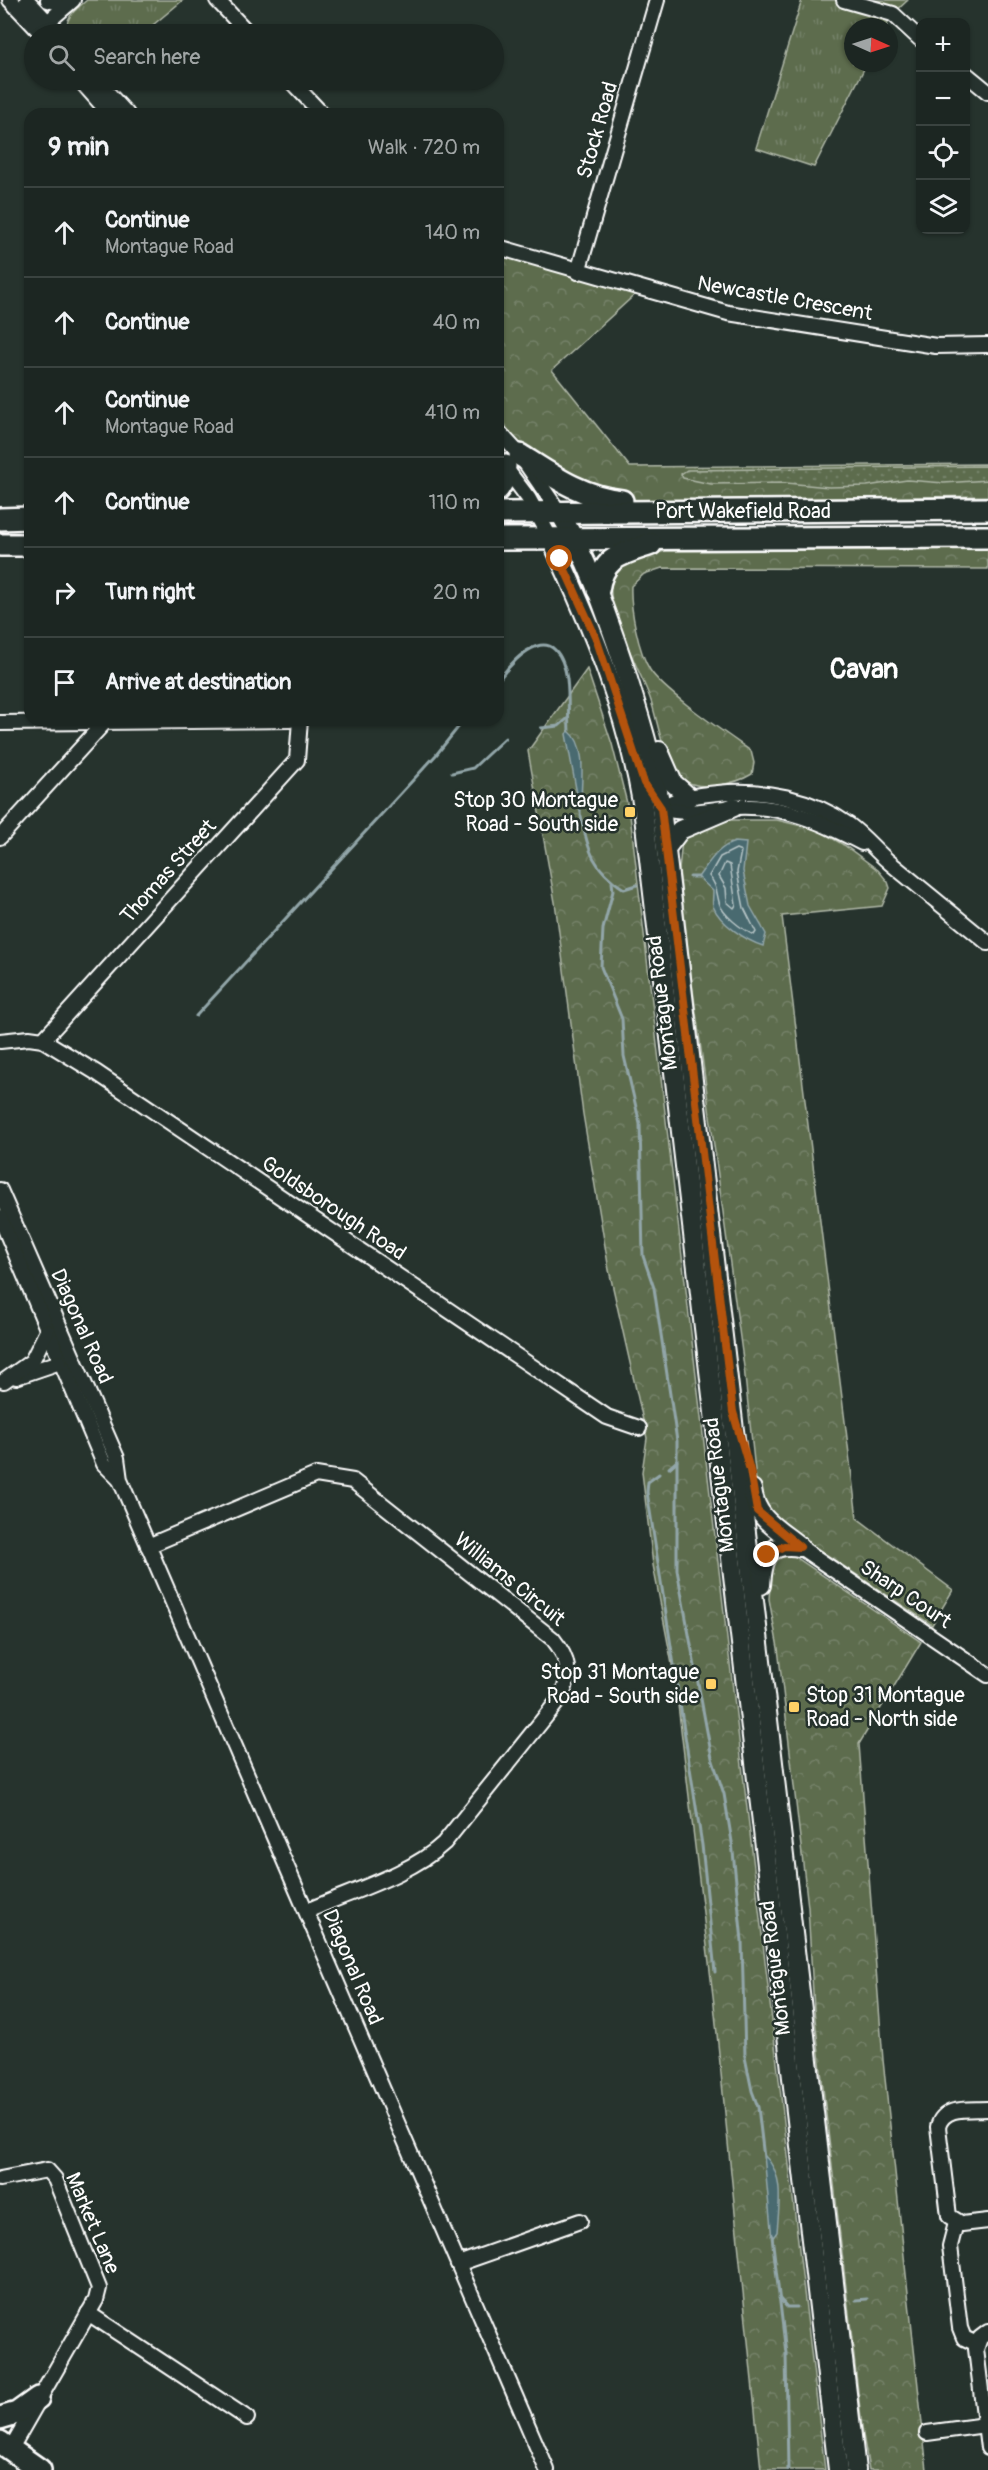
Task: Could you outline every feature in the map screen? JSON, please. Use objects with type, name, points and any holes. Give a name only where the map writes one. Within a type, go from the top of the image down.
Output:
[{"type":"highway","points":[[504,476],[507,460],[596,497],[705,511]]},
{"type":"highway","name":"Port Wakefield Road","points":[[504,513],[988,509]]},
{"type":"highway","points":[[0,519],[24,518]]},
{"type":"highway","name":"Port Wakefield Road","points":[[504,539],[988,537]]},
{"type":"highway","points":[[598,590],[600,574],[610,561],[669,538]]},
{"type":"highway","points":[[0,2418],[17,2413],[38,2398]]},
{"type":"highway","points":[[3,2447],[40,2470]]},
{"type":"main road","name":"Montague Road","points":[[559,512],[575,539],[598,590],[624,666],[646,735],[667,847],[856,2470]]},
{"type":"main road","name":"Montague Road","points":[[551,539],[596,638],[632,754],[643,808],[838,2470]]},
{"type":"main road","points":[[624,666],[644,702],[666,771],[678,789],[689,797]]},
{"type":"main road","points":[[632,754],[644,783],[661,808],[654,821],[657,916]]},
{"type":"main road","points":[[667,847],[680,830],[734,807]]},
{"type":"main road","points":[[733,1412],[750,1470],[757,1511],[800,1547]]},
{"type":"main road","points":[[759,1629],[762,1571],[767,1555],[784,1546],[800,1547]]},
{"type":"street","points":[[10,0],[36,24]]},
{"type":"street","points":[[27,0],[39,24]]},
{"type":"street","points":[[48,0],[70,2]]},
{"type":"street","points":[[217,0],[240,24]]},
{"type":"street","name":"Stock Road","points":[[578,272],[657,0]]},
{"type":"street","points":[[844,0],[893,14],[916,35]]},
{"type":"street","points":[[47,24],[70,2]]},
{"type":"street","points":[[970,77],[988,92]]},
{"type":"street","points":[[89,90],[105,108]]},
{"type":"street","points":[[105,90],[122,108]]},
{"type":"street","points":[[299,90],[316,108]]},
{"type":"street","name":"Newcastle Crescent","points":[[504,249],[578,272],[728,313],[936,346],[988,345]]},
{"type":"street","points":[[507,460],[551,539]]},
{"type":"street","points":[[507,460],[559,512]]},
{"type":"street","points":[[0,723],[24,723]]},
{"type":"street","points":[[0,837],[101,726]]},
{"type":"street","name":"Thomas Street","points":[[43,1040],[297,760],[300,726]]},
{"type":"street","points":[[661,808],[672,801],[689,797],[748,792],[795,800],[842,820],[872,848],[988,944]]},
{"type":"street","points":[[661,808],[679,814],[734,807],[771,809],[806,817],[872,848]]},
{"type":"street","points":[[0,1041],[29,1038],[43,1040]]},
{"type":"street","name":"Goldsborough Road","points":[[43,1040],[97,1073],[607,1417],[639,1428]]},
{"type":"street","name":"Diagonal Road","points":[[0,1191],[117,1458],[120,1480],[148,1546],[547,2470]]},
{"type":"street","name":"Diagonal Road","points":[[0,1217],[104,1464],[120,1480]]},
{"type":"street","points":[[2,1381],[60,1362],[62,1330]]},
{"type":"street","points":[[2,1381],[32,1361],[47,1331]]},
{"type":"street","name":"Williams Circuit","points":[[148,1546],[316,1475],[353,1481],[553,1639],[563,1652],[569,1666],[562,1696],[444,1843],[431,1855],[414,1865],[307,1911]]},
{"type":"street","name":"Sharp Court","points":[[800,1547],[988,1675]]},
{"type":"street","points":[[956,2223],[947,2212],[938,2124],[942,2116],[951,2111],[988,2109]]},
{"type":"street","name":"Market Lane","points":[[0,2179],[47,2170],[55,2179],[99,2288],[96,2300],[38,2398],[32,2414],[3,2447]]},
{"type":"street","points":[[458,2264],[580,2221]]},
{"type":"street","points":[[956,2223],[988,2221]]},
{"type":"street","points":[[956,2223],[950,2246],[960,2328],[964,2338],[977,2344]]},
{"type":"street","points":[[88,2313],[247,2418]]},
{"type":"street","points":[[988,2332],[977,2344],[988,2448]]},
{"type":"street","points":[[927,2433],[986,2425]]},
{"type":"green space","points":[[87,0],[183,0],[154,24],[67,24],[74,11]]},
{"type":"green space","points":[[802,0],[908,0],[891,18],[844,18],[844,72],[862,72],[814,167],[756,148]]},
{"type":"green space","points":[[504,249],[641,289],[552,370],[630,467],[988,464],[988,496],[619,501],[596,497],[504,435]]},
{"type":"green space","points":[[988,466],[988,480],[944,483],[907,480],[867,486],[829,487],[786,483],[711,484],[683,478],[681,474],[687,470]]},
{"type":"green space","points":[[988,549],[988,569],[662,568],[644,574],[631,586],[631,595],[638,641],[650,670],[668,690],[751,751],[754,763],[752,774],[745,778],[727,784],[707,786],[689,783],[675,770],[669,761],[650,698],[619,625],[611,596],[614,577],[619,570],[633,560],[666,551]]},
{"type":"green space","points":[[587,669],[612,744],[630,815],[825,2470],[761,2470],[714,2004],[675,1680],[653,1565],[642,1472],[647,1438],[609,1270],[583,1114],[555,902],[528,751]]},
{"type":"green space","points":[[724,820],[777,820],[818,830],[844,845],[878,870],[890,888],[882,906],[782,916],[857,1518],[953,1590],[932,1625],[767,1515],[758,1499],[744,1367],[679,870],[682,840],[695,829]]},
{"type":"green space","points":[[786,1554],[794,1556],[921,1642],[859,1744],[883,2060],[927,2470],[869,2470],[863,2435],[814,2010],[808,1907],[778,1648],[769,1599],[772,1562]]},
{"type":"water","points":[[569,731],[575,738],[581,759],[581,816],[566,734]]},
{"type":"water","points":[[735,842],[746,843],[743,871],[750,906],[766,934],[763,946],[742,936],[722,919],[713,906],[713,891],[698,877],[718,852]]},
{"type":"water","points":[[764,2155],[775,2172],[779,2191],[777,2232],[772,2239]]},
{"type":"waterway","points":[[504,674],[526,651],[546,645],[555,650],[562,661],[567,679],[569,731]]},
{"type":"waterway","points":[[541,728],[559,726],[568,718]]},
{"type":"waterway","points":[[196,1016],[436,755],[459,726]]},
{"type":"waterway","points":[[452,773],[473,768],[505,738]]},
{"type":"waterway","points":[[581,816],[590,849],[605,874],[624,889],[637,885]]},
{"type":"waterway","points":[[690,877],[698,877]]},
{"type":"waterway","points":[[612,882],[613,891],[603,929],[601,967],[622,1019],[624,1056],[640,1124],[643,1256],[654,1288],[677,1441],[677,1570],[712,1758],[724,1794],[732,1842],[742,1941],[745,2057],[758,2107],[764,2158]]},
{"type":"waterway","points":[[669,1468],[677,1461]]},
{"type":"waterway","points":[[659,1474],[648,1482],[647,1492],[702,1845],[715,1972]]},
{"type":"waterway","points":[[772,2236],[786,2353],[788,2470]]},
{"type":"waterway","points":[[779,2298],[787,2307],[797,2307]]},
{"type":"waterway","points":[[856,2300],[867,2299]]},
{"type":"place","name":"Stop 30 Montague Road - South side","points":[[630,812]]},
{"type":"place","name":"Stop 31 Montague Road - South side","points":[[711,1684]]},
{"type":"place","name":"Stop 31 Montague Road - North side","points":[[794,1707]]},
{"type":"district","name":"Cavan","points":[[864,669]]},
{"type":"route","points":[[560,559],[596,638],[614,688],[632,754],[644,783],[655,803],[661,808],[733,1412],[750,1470],[755,1507],[765,1520],[800,1547],[784,1546],[774,1549],[767,1555]]}]
